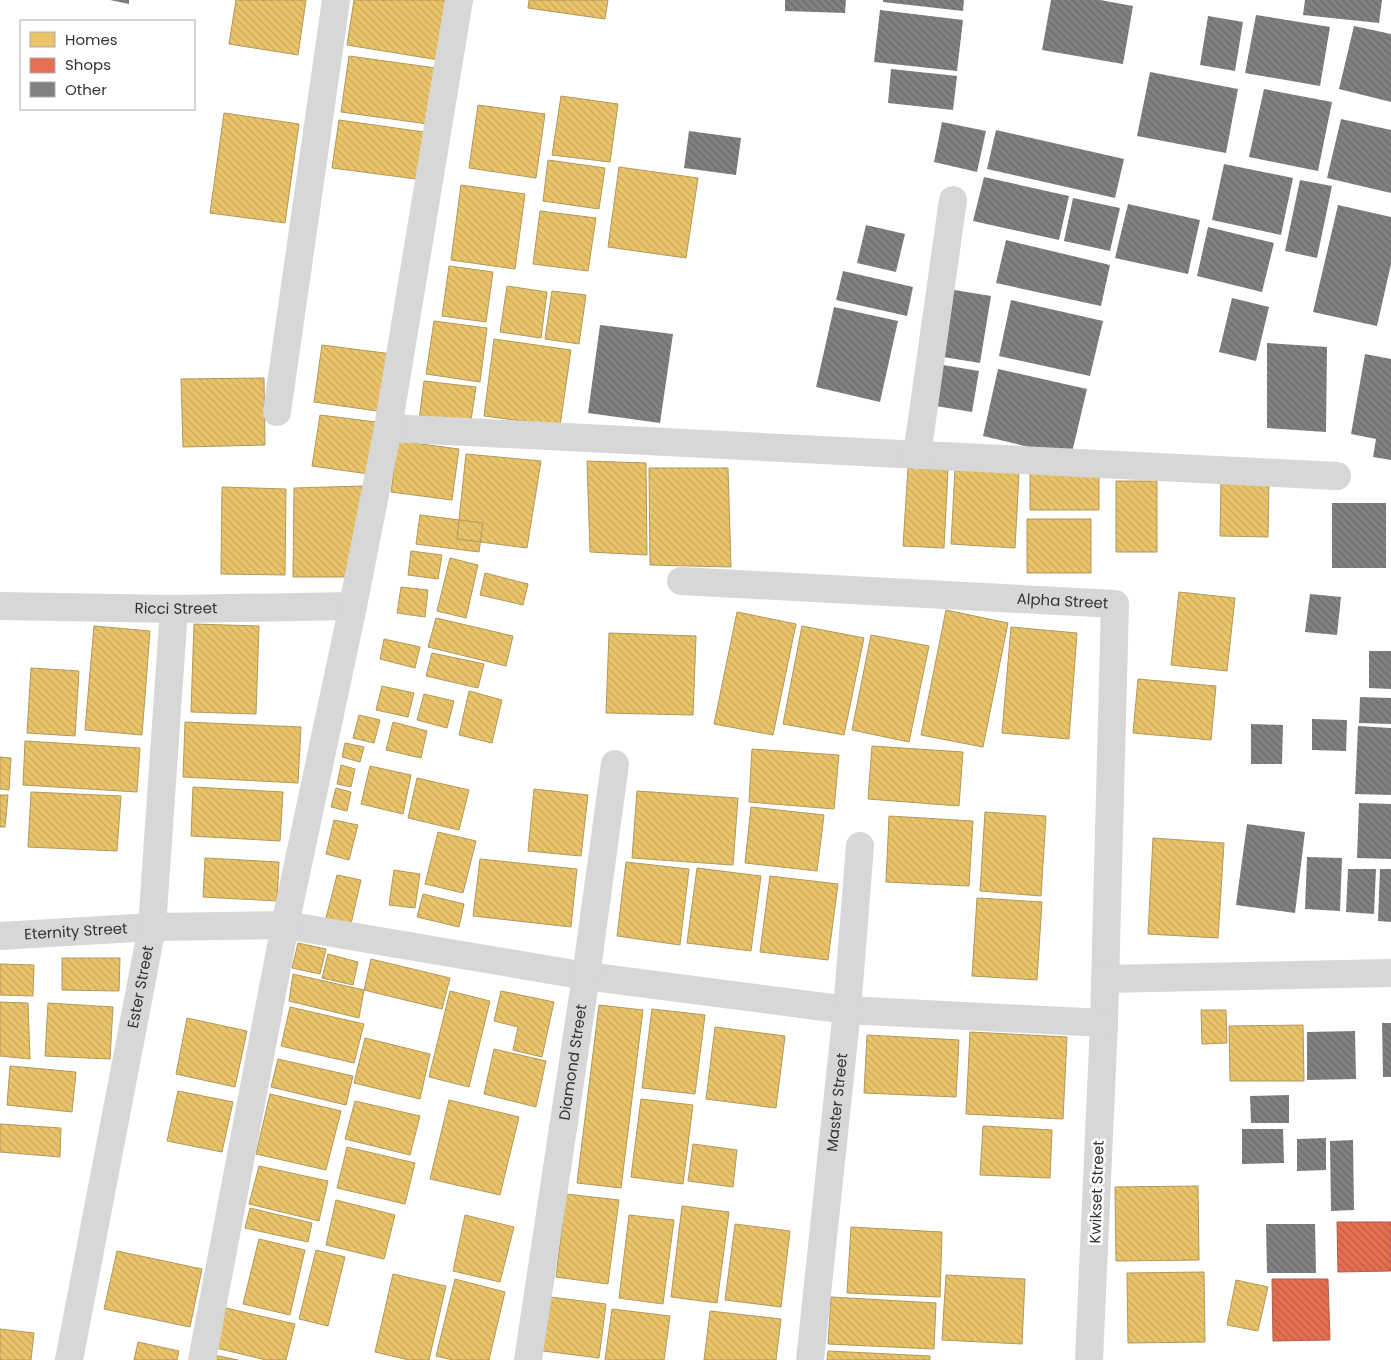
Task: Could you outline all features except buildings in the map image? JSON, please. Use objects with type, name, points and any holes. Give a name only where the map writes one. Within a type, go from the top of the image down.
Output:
[{"type":"street","points":[[277,412],[336,0]]},
{"type":"street","points":[[202,1360],[285,925],[353,606],[388,428],[459,0]]},
{"type":"street","points":[[917,455],[953,200]]},
{"type":"street","points":[[388,428],[1337,476]]},
{"type":"street","name":"Alpha Street","points":[[681,582],[1115,604],[1104,1023]]},
{"type":"street","name":"Ricci Street","points":[[0,606],[174,609],[353,606]]},
{"type":"street","name":"Ester Street","points":[[69,1360],[152,927],[174,609]]},
{"type":"street","name":"Diamond Street","points":[[528,1360],[586,976],[615,764]]},
{"type":"street","name":"Master Street","points":[[810,1360],[847,1010],[860,846]]},
{"type":"street","name":"Eternity Street","points":[[0,936],[152,927],[285,925],[586,976],[847,1010],[1104,1023]]},
{"type":"street","points":[[1105,979],[1391,973]]},
{"type":"street","name":"Kwikset Street","points":[[1090,1360],[1104,1023]]}]
